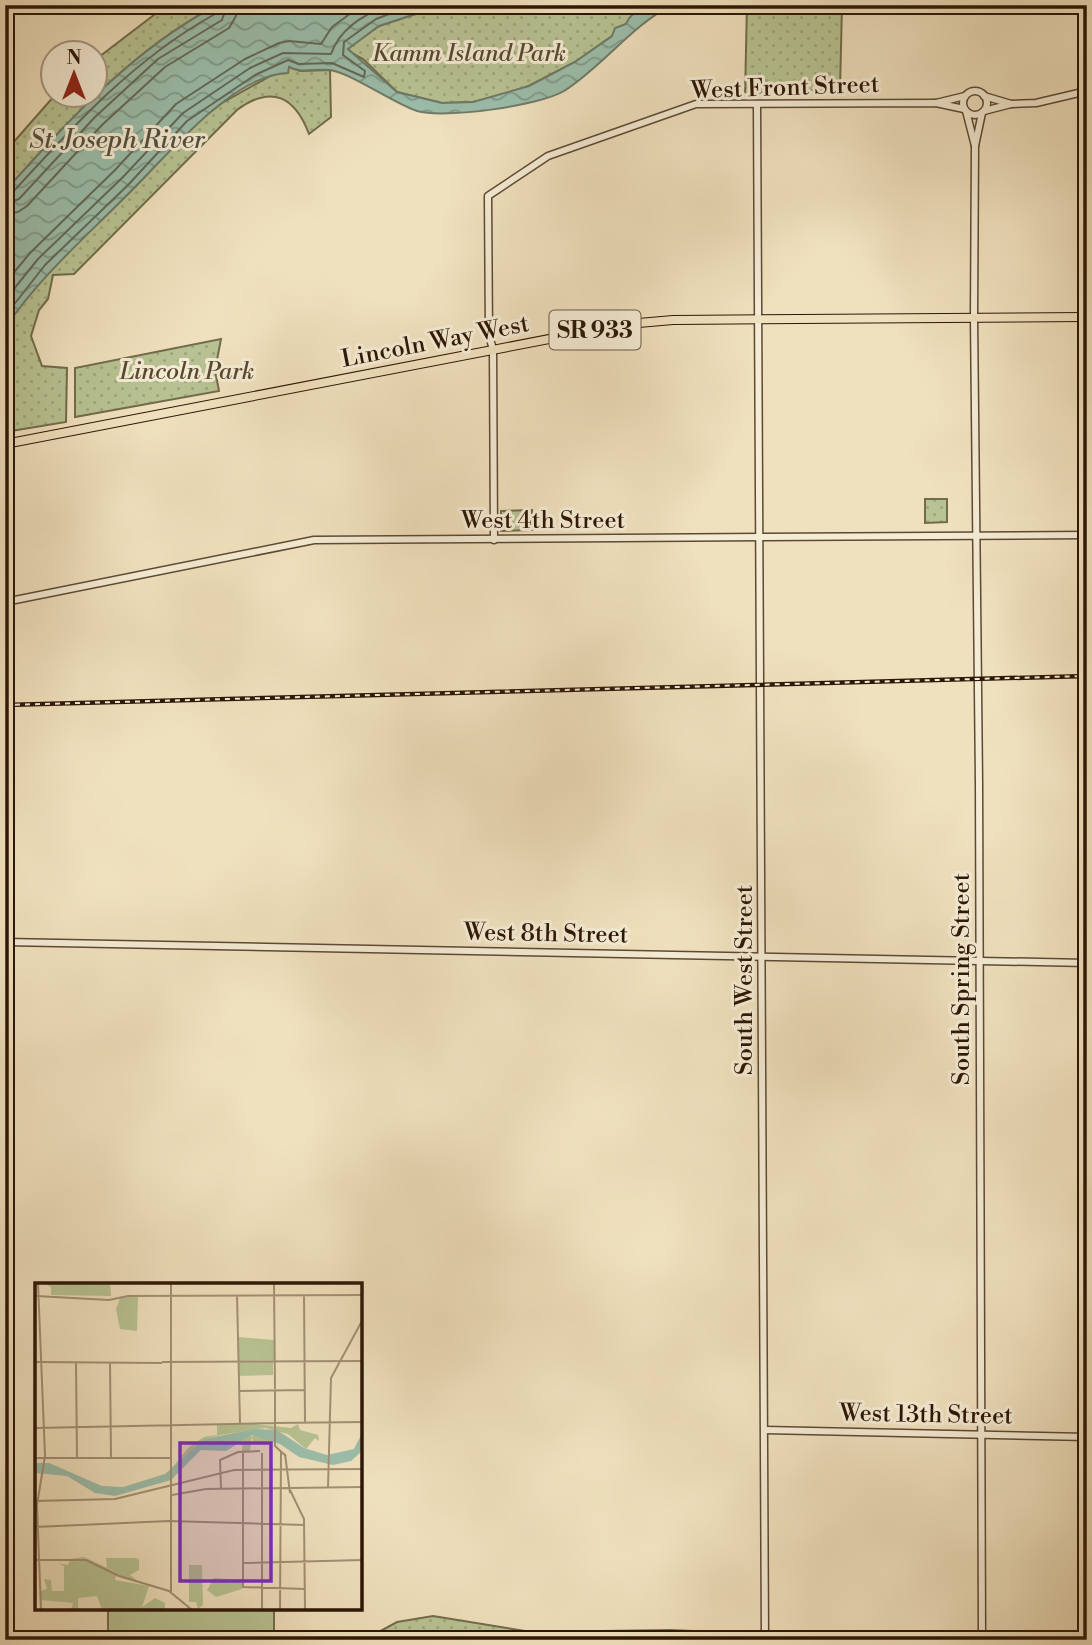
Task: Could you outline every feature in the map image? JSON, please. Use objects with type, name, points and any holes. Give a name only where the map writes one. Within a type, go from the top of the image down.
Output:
[{"type":"main road","name":"Lincoln Way West","points":[[5,444],[626,324],[757,319],[1087,317]]},
{"type":"street","points":[[965,110],[975,115],[1011,104],[1053,102],[1086,89]]},
{"type":"street","points":[[975,146],[965,110],[965,96],[973,91],[1011,104]]},
{"type":"street","name":"West Front Street","points":[[493,349],[489,336],[488,197],[548,156],[696,104],[757,106],[936,103],[965,96]]},
{"type":"street","points":[[975,146],[985,96]]},
{"type":"street","name":"West Front Street","points":[[936,103],[965,110]]},
{"type":"street","name":"South West Street","points":[[757,106],[765,1640]]},
{"type":"street","name":"South Spring Street","points":[[975,146],[982,1640]]},
{"type":"street","points":[[493,349],[494,540]]},
{"type":"street","name":"West 4th Street","points":[[5,602],[314,540],[1087,535]]},
{"type":"street","name":"West 8th Street","points":[[5,942],[1087,963]]},
{"type":"street","name":"West 13th Street","points":[[765,1430],[1087,1437]]},
{"type":"green space","points":[[167,5],[217,5],[157,43],[108,85],[108,50]]},
{"type":"green space","name":"Kamm Island Park","points":[[443,5],[647,5],[612,36],[575,62],[517,92],[473,102],[442,103],[397,92],[363,59],[348,51],[350,46],[379,26]]},
{"type":"green space","points":[[747,5],[842,5],[840,90],[772,91],[745,95]]},
{"type":"green space","points":[[288,66],[300,71],[330,70],[331,117],[309,134],[297,111],[281,98],[271,96],[250,102],[237,110],[74,274],[53,275],[48,299],[39,310],[31,336],[42,366],[67,368],[66,422],[5,432],[5,328],[17,310],[50,270],[134,188],[192,126],[222,103]]},
{"type":"green space","points":[[44,108],[83,108],[5,191],[5,152]]},
{"type":"green space","name":"Lincoln Park","points":[[221,339],[215,370],[219,391],[75,417],[75,368]]},
{"type":"green space","points":[[925,499],[947,499],[947,522],[925,523]]},
{"type":"green space","points":[[532,510],[532,530],[501,531],[501,511]]},
{"type":"green space","points":[[108,1610],[274,1610],[274,1640],[108,1640]]},
{"type":"green space","points":[[433,1616],[531,1632],[671,1630],[759,1634],[759,1640],[364,1640],[397,1622]]},
{"type":"water","name":"St. Joseph River","points":[[217,5],[443,5],[379,26],[348,49],[397,92],[442,103],[473,102],[529,86],[575,62],[612,36],[615,28],[626,24],[639,10],[672,5],[657,13],[564,91],[514,106],[469,112],[417,111],[339,72],[289,67],[288,73],[267,77],[245,87],[203,119],[82,239],[34,290],[5,328],[5,191],[83,108],[108,108],[108,84],[186,23]]},
{"type":"railway","points":[[5,705],[1087,676]]}]
